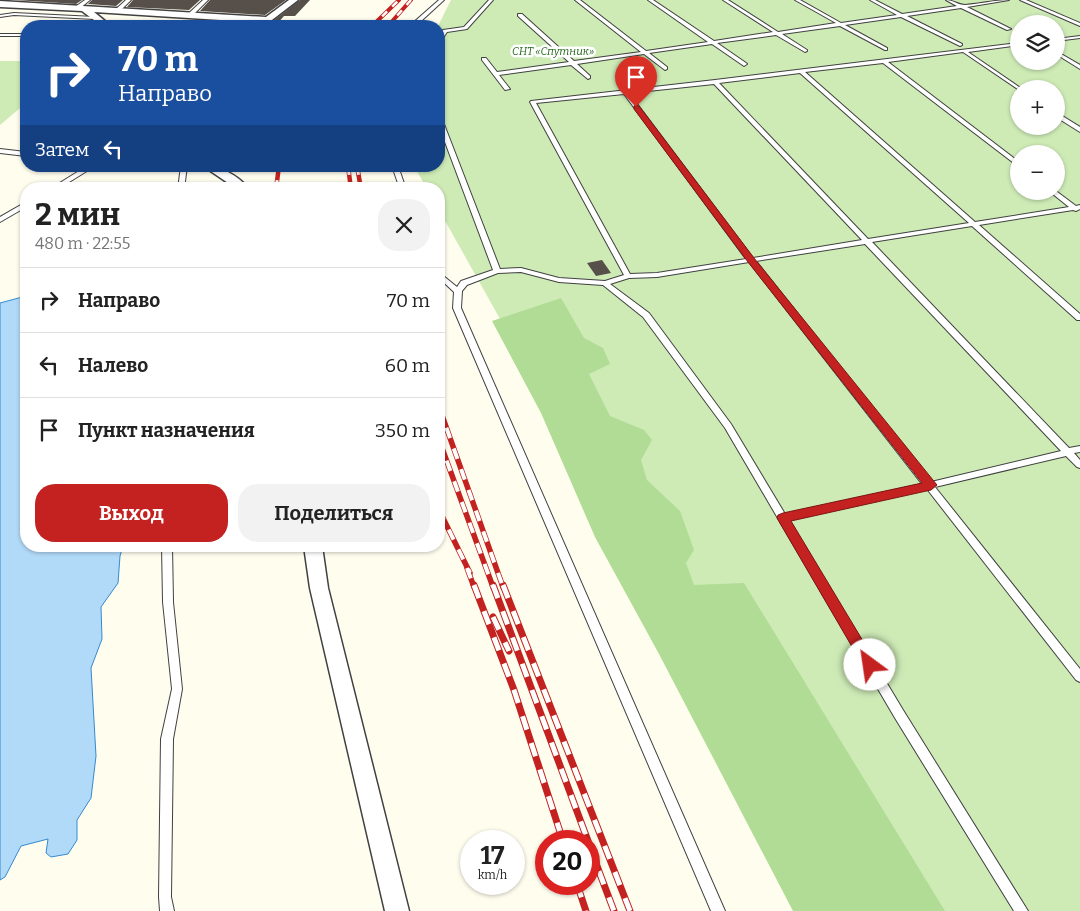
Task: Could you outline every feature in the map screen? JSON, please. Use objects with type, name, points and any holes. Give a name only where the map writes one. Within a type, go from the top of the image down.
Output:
[{"type":"street","points":[[38,6],[46,0]]},
{"type":"street","points":[[0,4],[268,20],[294,0]]},
{"type":"street","points":[[81,9],[98,20]]},
{"type":"street","points":[[218,172],[236,182]]},
{"type":"street","points":[[314,552],[319,588],[397,911]]},
{"type":"lane","points":[[81,9],[88,0]]},
{"type":"lane","points":[[117,11],[128,0]]},
{"type":"lane","points":[[190,15],[206,0]]},
{"type":"lane","points":[[420,20],[442,0]]},
{"type":"lane","points":[[445,31],[465,28],[492,0]]},
{"type":"lane","points":[[576,0],[664,68]]},
{"type":"lane","points":[[650,0],[744,64]]},
{"type":"lane","points":[[725,0],[780,33],[805,51]]},
{"type":"lane","points":[[797,0],[885,49]]},
{"type":"lane","points":[[872,0],[960,45]]},
{"type":"lane","points":[[948,0],[1009,29]]},
{"type":"lane","points":[[496,74],[1007,0]]},
{"type":"lane","points":[[1022,0],[1080,25]]},
{"type":"lane","points":[[14,14],[26,5]]},
{"type":"lane","points":[[1,16],[14,14],[95,18]]},
{"type":"lane","points":[[520,15],[588,76]]},
{"type":"lane","points":[[0,35],[20,35]]},
{"type":"lane","points":[[1065,39],[1080,37]]},
{"type":"lane","points":[[628,276],[532,102],[801,72],[1010,45]]},
{"type":"lane","points":[[964,51],[1010,82]]},
{"type":"lane","points":[[1065,57],[1080,66]]},
{"type":"lane","points":[[484,59],[507,89]]},
{"type":"lane","points":[[884,61],[1010,158]]},
{"type":"lane","points":[[801,72],[1080,318]]},
{"type":"lane","points":[[714,82],[1080,465]]},
{"type":"lane","points":[[625,92],[751,260],[931,485],[1080,677]]},
{"type":"lane","points":[[1065,120],[1080,130]]},
{"type":"lane","points":[[445,136],[497,271]]},
{"type":"lane","points":[[0,151],[20,153]]},
{"type":"lane","points":[[65,182],[82,172]]},
{"type":"lane","points":[[1065,200],[1078,209]]},
{"type":"lane","points":[[0,220],[20,208]]},
{"type":"lane","points":[[718,911],[457,308],[458,291],[464,283],[497,271],[521,270],[559,280],[604,283],[628,276],[657,275],[1078,209]]},
{"type":"lane","points":[[445,280],[458,291]]},
{"type":"lane","points":[[604,283],[646,315],[728,426],[899,714],[1021,911]]},
{"type":"lane","points":[[783,518],[1080,449]]},
{"type":"lane","points":[[167,552],[169,611],[177,689],[167,739],[164,897],[167,911]]},
{"type":"green space","name":"СНТ «Спутник»","points":[[451,0],[1080,0],[1080,911],[832,911],[445,221],[445,182],[423,182],[417,172],[445,172],[445,20],[441,20]]},
{"type":"green space","points":[[0,61],[20,61],[20,108],[0,125]]},
{"type":"green space","points":[[561,298],[584,338],[603,348],[610,364],[589,374],[610,416],[644,430],[652,440],[641,460],[647,480],[680,511],[694,550],[686,563],[694,585],[744,583],[945,911],[793,911],[659,654],[595,537],[541,413],[492,321]]},
{"type":"water","points":[[20,298],[20,552],[121,552],[118,583],[101,607],[102,639],[91,668],[96,756],[91,798],[77,820],[77,840],[68,854],[51,857],[46,853],[48,839],[21,846],[5,877],[0,880],[0,303]]},
{"type":"building","points":[[15,0],[82,0],[76,4]]},
{"type":"building","points":[[92,0],[123,0],[116,6],[88,4]]},
{"type":"building","points":[[133,0],[200,0],[189,10],[127,7]]},
{"type":"building","points":[[210,0],[286,0],[265,15],[200,11]]},
{"type":"building","points":[[300,0],[310,0],[295,16],[284,16],[280,20],[274,20]]},
{"type":"building","points":[[602,260],[611,273],[596,276],[587,263]]},
{"type":"railway","points":[[378,20],[399,0]]},
{"type":"railway","points":[[393,20],[411,0]]},
{"type":"railway","points":[[277,182],[278,172]]},
{"type":"railway","points":[[349,172],[350,182]]},
{"type":"railway","points":[[358,172],[360,182]]},
{"type":"railway","points":[[445,424],[503,587]]},
{"type":"railway","points":[[445,456],[493,587]]},
{"type":"railway","points":[[445,522],[470,573]]},
{"type":"railway","points":[[467,568],[474,587]]},
{"type":"railway","points":[[474,585],[514,690],[559,830]]},
{"type":"railway","points":[[493,585],[584,830]]},
{"type":"railway","points":[[503,585],[630,911]]},
{"type":"railway","points":[[493,617],[509,651]]},
{"type":"railway","points":[[600,874],[614,911]]},
{"type":"railway","points":[[581,895],[586,911]]},
{"type":"route","points":[[636,107],[751,260],[931,485],[783,518],[870,665]]}]
